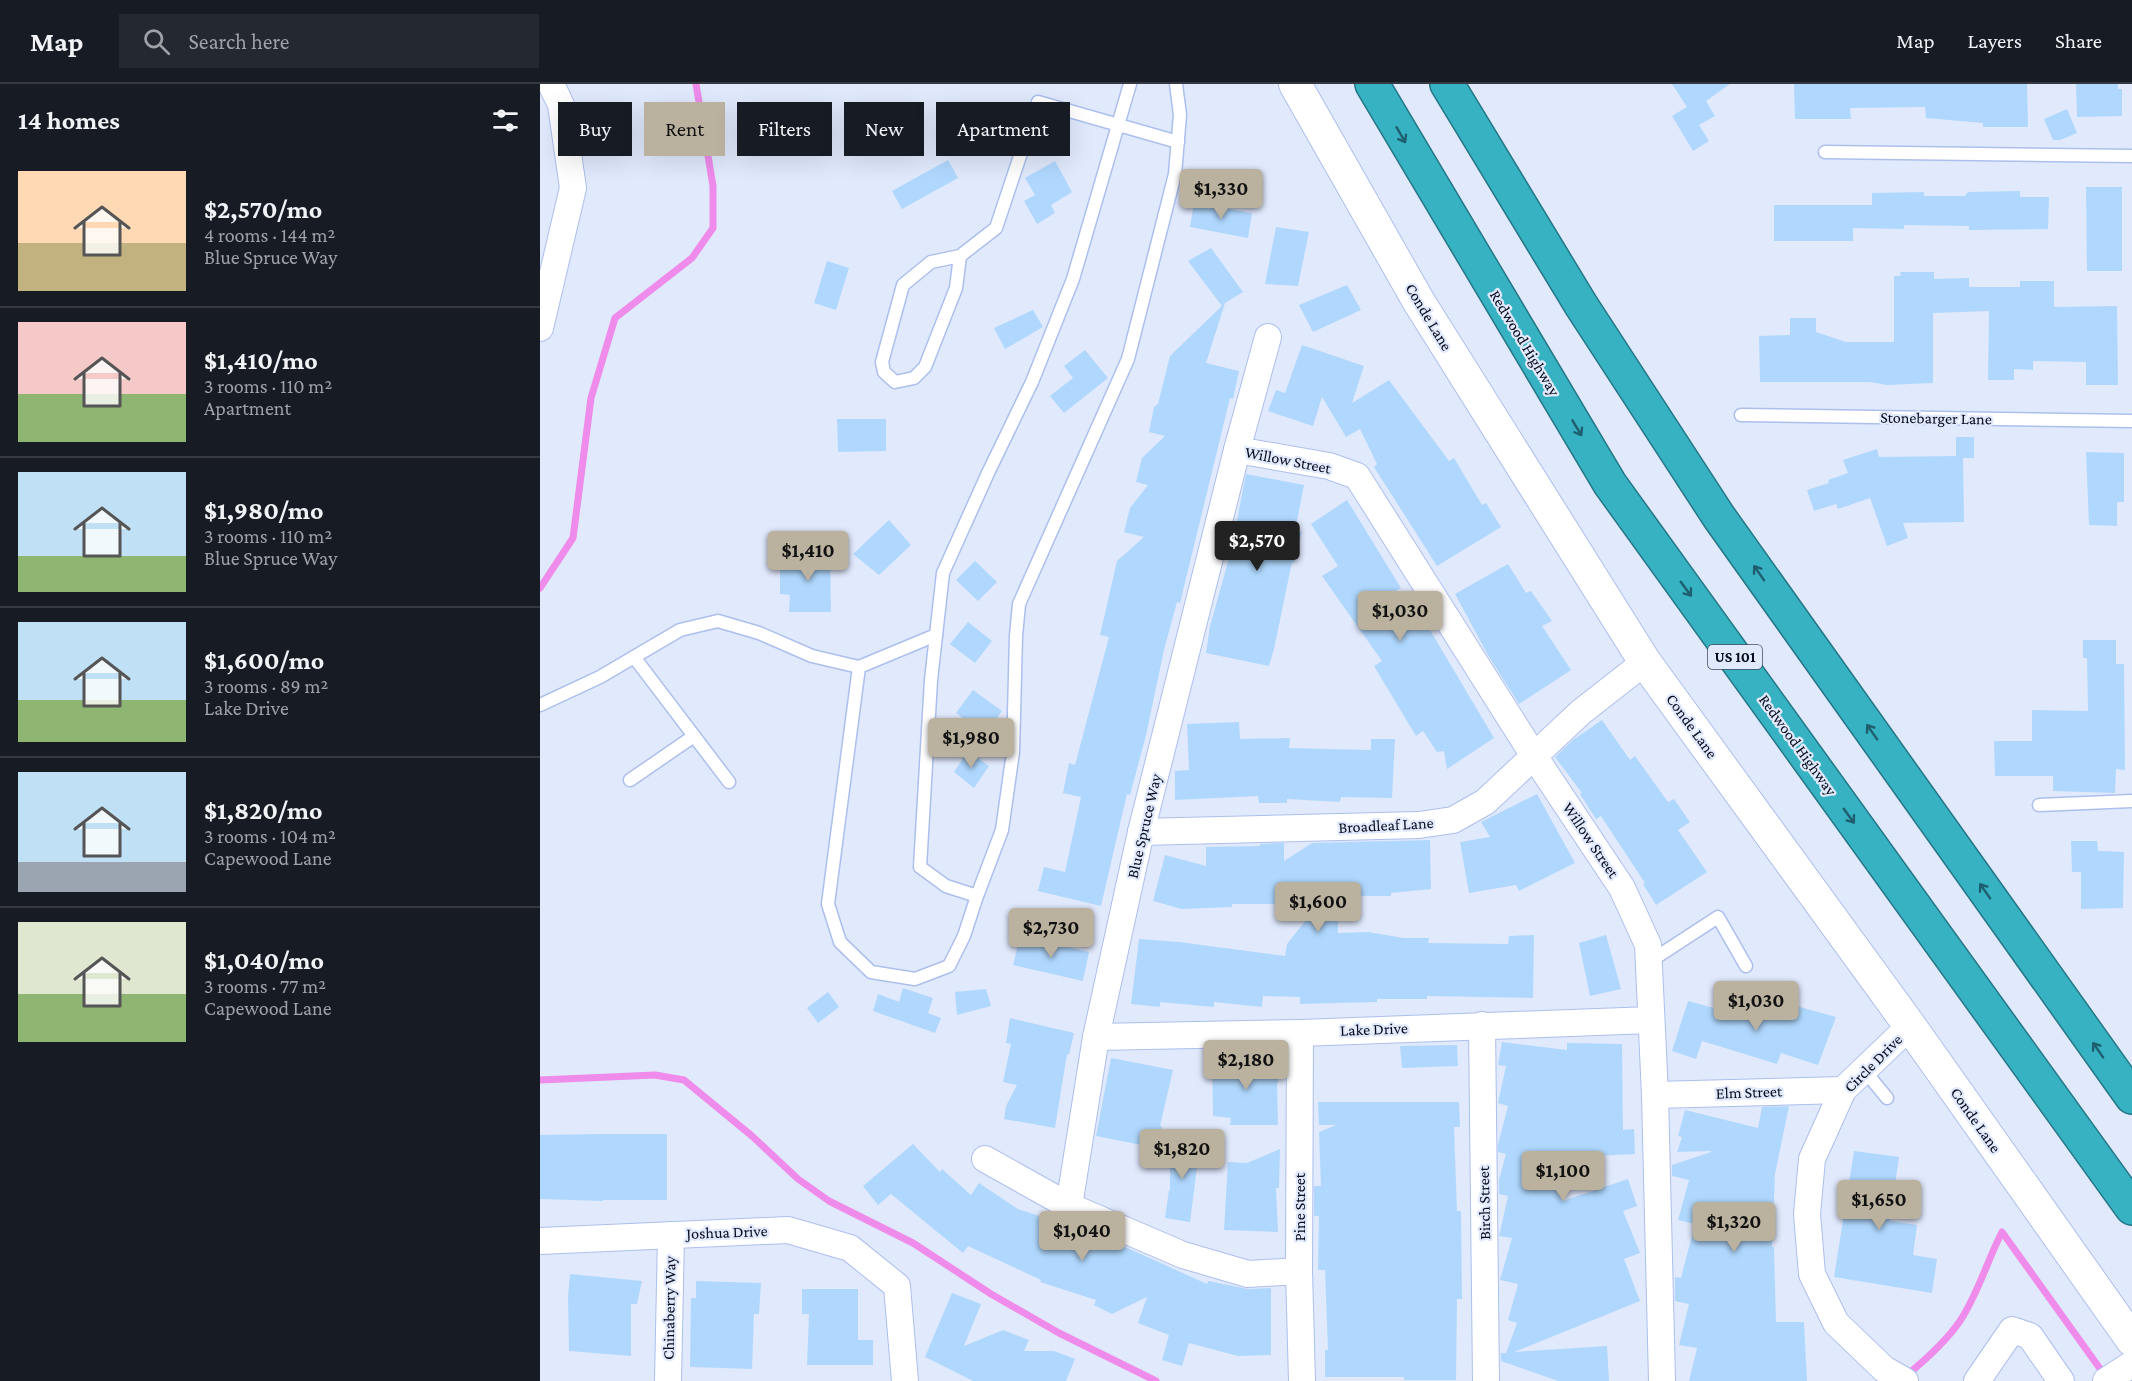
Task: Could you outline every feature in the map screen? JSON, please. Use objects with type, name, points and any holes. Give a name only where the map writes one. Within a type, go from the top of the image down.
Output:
[{"type":"highway","name":"Redwood Highway","points":[[1372,84],[1610,484],[2132,1208]]},
{"type":"highway","points":[[1446,84],[1581,305],[1719,517],[2132,1097]]},
{"type":"street","points":[[540,328],[573,188],[561,105],[551,84]]},
{"type":"street","name":"Conde Lane","points":[[1295,84],[1419,302],[1645,662],[1910,1026],[2132,1340]]},
{"type":"street","points":[[1237,450],[1268,337]]},
{"type":"street","name":"Willow Street","points":[[1237,450],[1329,466],[1357,476],[1534,756],[1622,888],[1648,945],[1655,1095],[1662,1381]]},
{"type":"street","name":"Blue Spruce Way","points":[[1069,1206],[1096,1037],[1141,832],[1237,450]]},
{"type":"street","name":"Broadleaf Lane","points":[[1141,832],[1419,825],[1453,820],[1485,802],[1581,712],[1645,662]]},
{"type":"street","name":"Lake Drive","points":[[1096,1037],[1300,1033],[1651,1020]]},
{"type":"street","name":"Birch Street","points":[[1482,1025],[1486,1381]]},
{"type":"street","name":"Circle Drive","points":[[1894,1375],[1836,1323],[1812,1274],[1807,1214],[1812,1160],[1843,1090],[1910,1026]]},
{"type":"street","name":"Pine Street","points":[[1300,1033],[1299,1271],[1302,1381]]},
{"type":"street","name":"Elm Street","points":[[1655,1095],[1843,1090]]},
{"type":"street","points":[[986,1160],[1069,1206],[1183,1256],[1248,1274],[1299,1271]]},
{"type":"street","name":"Joshua Drive","points":[[540,1240],[788,1230],[850,1248],[897,1286],[907,1380]]},
{"type":"street","name":"Chinaberry Way","points":[[668,1381],[671,1235]]},
{"type":"street","points":[[1977,1381],[2012,1330],[2030,1336],[2061,1381]]},
{"type":"lane","points":[[977,896],[946,886],[920,867],[931,680],[943,573],[1032,382],[1073,279],[1130,84]]},
{"type":"lane","points":[[859,667],[828,904],[840,942],[871,972],[915,979],[949,966],[964,936],[1002,830],[1013,752],[1019,604],[1128,359],[1175,174],[1180,115],[1176,84]]},
{"type":"lane","points":[[960,256],[956,288],[925,367],[914,378],[895,382],[884,372],[882,362],[903,285],[931,262],[960,256],[996,228],[1038,102],[1178,142]]},
{"type":"lane","points":[[1825,152],[2132,156]]},
{"type":"lane","name":"Stonebarger Lane","points":[[1741,415],[2132,421]]},
{"type":"lane","points":[[540,705],[600,677],[680,630],[718,621],[759,633],[813,656],[859,667],[936,635]]},
{"type":"lane","points":[[634,657],[729,782]]},
{"type":"lane","points":[[630,780],[694,736]]},
{"type":"lane","points":[[2039,805],[2132,801]]},
{"type":"lane","points":[[1649,962],[1718,917],[1746,966]]},
{"type":"lane","points":[[1864,1070],[1887,1098]]},
{"type":"building","points":[[1672,84],[1730,84],[1706,101],[1715,116],[1699,125],[1709,141],[1693,151],[1672,116],[1687,107]]},
{"type":"building","points":[[1794,84],[2027,84],[2028,127],[1983,127],[1983,123],[1926,118],[1925,107],[1850,108],[1851,119],[1795,119]]},
{"type":"building","points":[[2076,84],[2118,84],[2118,89],[2122,89],[2122,116],[2077,117]]},
{"type":"building","points":[[2067,109],[2077,133],[2060,140],[2053,140],[2044,119]]},
{"type":"building","points":[[948,160],[958,178],[902,209],[892,191]]},
{"type":"building","points":[[1055,161],[1072,192],[1051,205],[1055,213],[1037,224],[1024,201],[1035,195],[1025,178]]},
{"type":"building","points":[[2086,187],[2122,187],[2122,271],[2087,271]]},
{"type":"building","points":[[2020,191],[2020,197],[2049,197],[2048,229],[1969,230],[1969,226],[1904,225],[1904,229],[1853,228],[1853,241],[1774,241],[1774,205],[1872,205],[1872,193],[1924,192],[1924,196],[1965,196],[1968,192]]},
{"type":"building","points":[[1194,203],[1252,213],[1248,238],[1190,227]]},
{"type":"building","points":[[1276,227],[1309,232],[1298,286],[1265,284]]},
{"type":"building","points":[[1211,248],[1243,292],[1225,303],[1206,363],[1239,371],[1233,399],[1230,398],[1180,603],[1177,602],[1164,650],[1146,735],[1130,795],[1127,794],[1101,906],[1038,891],[1044,867],[1065,872],[1081,797],[1063,793],[1069,763],[1075,765],[1109,637],[1100,635],[1117,561],[1144,537],[1124,532],[1130,508],[1148,485],[1136,482],[1142,458],[1165,436],[1149,432],[1154,407],[1158,404],[1170,356],[1222,306],[1188,261]]},
{"type":"building","points":[[827,261],[849,268],[836,310],[814,303]]},
{"type":"building","points":[[1900,272],[1934,272],[1934,279],[1969,278],[1969,287],[2020,287],[2020,281],[2054,281],[2054,307],[2117,306],[2118,385],[2086,385],[2086,362],[2033,361],[2033,370],[2014,369],[2014,380],[1988,380],[1989,311],[1933,313],[1933,383],[1887,385],[1870,382],[1760,382],[1759,336],[1790,335],[1790,318],[1816,318],[1816,332],[1846,342],[1894,342],[1894,276],[1901,276]]},
{"type":"building","points":[[1347,285],[1361,310],[1313,332],[1299,305]]},
{"type":"building","points":[[1033,310],[1043,327],[1005,349],[994,328]]},
{"type":"building","points":[[1302,345],[1364,366],[1352,403],[1389,380],[1449,461],[1454,458],[1482,505],[1486,503],[1501,527],[1437,566],[1374,467],[1377,464],[1360,429],[1346,437],[1322,397],[1313,426],[1268,411],[1276,390],[1285,393]]},
{"type":"building","points":[[1085,350],[1108,378],[1064,413],[1050,396],[1073,378],[1064,366]]},
{"type":"building","points":[[837,419],[886,419],[886,451],[838,452]]},
{"type":"building","points":[[1956,437],[1974,437],[1974,458],[1963,458],[1964,522],[1903,523],[1908,538],[1887,546],[1870,498],[1838,509],[1836,504],[1814,511],[1807,490],[1829,483],[1828,480],[1848,473],[1843,460],[1877,449],[1879,457],[1956,456]]},
{"type":"building","points":[[2086,452],[2124,453],[2124,502],[2117,502],[2117,526],[2089,525]]},
{"type":"building","points":[[1246,474],[1304,485],[1294,536],[1302,531],[1294,563],[1292,562],[1269,666],[1206,653],[1210,626],[1231,551]]},
{"type":"building","points":[[1347,500],[1401,588],[1382,599],[1397,626],[1418,614],[1428,631],[1430,630],[1494,738],[1447,769],[1444,751],[1437,752],[1423,731],[1416,736],[1374,666],[1382,661],[1322,576],[1338,566],[1311,524]]},
{"type":"building","points":[[889,520],[911,545],[879,575],[853,554]]},
{"type":"building","points":[[799,550],[830,550],[831,612],[789,612],[790,595],[780,594],[780,562],[798,562]]},
{"type":"building","points":[[975,561],[997,582],[978,601],[956,580]]},
{"type":"building","points":[[1508,564],[1526,593],[1531,591],[1552,621],[1542,626],[1571,670],[1519,704],[1488,655],[1455,594]]},
{"type":"building","points":[[968,622],[992,641],[975,663],[950,644]]},
{"type":"building","points":[[2083,640],[2116,640],[2116,664],[2124,664],[2125,770],[2116,769],[2115,793],[2053,791],[2053,776],[1995,776],[1994,741],[2032,741],[2032,710],[2088,711],[2087,658],[2083,658]]},
{"type":"building","points":[[973,690],[1002,711],[985,735],[956,713]]},
{"type":"building","points":[[1602,720],[1630,760],[1635,756],[1668,802],[1674,799],[1690,822],[1678,830],[1707,872],[1656,905],[1643,884],[1645,883],[1601,816],[1596,819],[1580,794],[1582,793],[1555,757],[1573,740]]},
{"type":"building","points":[[1239,722],[1240,739],[1290,738],[1289,748],[1371,750],[1371,739],[1395,739],[1392,798],[1341,797],[1340,802],[1287,799],[1287,803],[1259,803],[1258,796],[1175,800],[1175,771],[1189,770],[1187,724]]},
{"type":"building","points":[[968,751],[989,766],[974,788],[954,772]]},
{"type":"building","points":[[1537,794],[1575,863],[1519,891],[1516,885],[1469,893],[1460,842],[1490,837],[1481,822]]},
{"type":"building","points":[[1430,840],[1431,889],[1391,893],[1391,896],[1338,896],[1338,933],[1368,932],[1404,938],[1429,938],[1428,943],[1508,944],[1509,936],[1534,935],[1533,998],[1427,996],[1427,999],[1377,999],[1377,1002],[1300,1004],[1300,997],[1263,996],[1262,1007],[1214,1002],[1214,1007],[1160,1002],[1160,1007],[1131,1004],[1139,939],[1285,956],[1287,944],[1319,904],[1232,904],[1232,907],[1182,909],[1153,901],[1165,855],[1206,866],[1206,847],[1284,843],[1284,861],[1312,843]]},
{"type":"building","points":[[2071,841],[2097,841],[2098,851],[2124,852],[2123,908],[2081,909],[2081,872],[2072,872]]},
{"type":"building","points":[[1606,935],[1621,989],[1590,996],[1579,943]]},
{"type":"building","points":[[1020,936],[1089,952],[1083,981],[1013,965]]},
{"type":"building","points":[[903,988],[933,998],[928,1013],[941,1018],[935,1033],[873,1011],[878,994],[899,1002]]},
{"type":"building","points":[[986,989],[991,1006],[957,1015],[955,992]]},
{"type":"building","points":[[828,992],[839,1007],[818,1023],[807,1008]]},
{"type":"building","points":[[1688,1001],[1729,1012],[1732,1003],[1777,1019],[1782,1002],[1836,1017],[1818,1065],[1781,1053],[1777,1064],[1702,1041],[1696,1059],[1672,1051]]},
{"type":"building","points":[[1010,1018],[1074,1033],[1069,1055],[1067,1054],[1055,1128],[1004,1119],[1006,1106],[1017,1085],[1003,1082],[1011,1044],[1006,1043]]},
{"type":"building","points":[[1502,1042],[1567,1050],[1567,1043],[1622,1044],[1623,1130],[1634,1129],[1635,1154],[1575,1157],[1563,1201],[1628,1179],[1637,1206],[1623,1211],[1640,1253],[1624,1259],[1640,1301],[1514,1352],[1607,1346],[1609,1381],[1558,1381],[1501,1361],[1501,1353],[1506,1353],[1517,1323],[1508,1320],[1518,1284],[1500,1280],[1512,1238],[1499,1236],[1508,1196],[1499,1194],[1499,1180],[1506,1154],[1498,1152],[1498,1144],[1508,1106],[1498,1103],[1506,1066],[1498,1065]]},
{"type":"building","points":[[1457,1045],[1458,1066],[1402,1068],[1400,1046]]},
{"type":"building","points":[[1111,1058],[1173,1070],[1157,1148],[1096,1136]]},
{"type":"building","points":[[1212,1058],[1279,1059],[1278,1125],[1230,1125],[1231,1118],[1213,1116]]},
{"type":"building","points":[[1318,1102],[1459,1102],[1460,1127],[1454,1127],[1457,1211],[1461,1211],[1462,1299],[1457,1299],[1456,1380],[1404,1380],[1404,1377],[1325,1377],[1325,1350],[1328,1350],[1325,1270],[1318,1270],[1319,1216],[1314,1216],[1314,1186],[1321,1186],[1319,1132],[1336,1125],[1319,1125]]},
{"type":"building","points":[[1789,1106],[1775,1174],[1772,1247],[1774,1247],[1776,1322],[1804,1322],[1807,1381],[1689,1381],[1697,1348],[1679,1345],[1689,1304],[1675,1301],[1675,1277],[1681,1278],[1695,1224],[1678,1220],[1689,1180],[1672,1176],[1672,1165],[1711,1151],[1677,1152],[1682,1137],[1678,1136],[1685,1110],[1758,1128],[1762,1107]]},
{"type":"building","points":[[667,1134],[667,1200],[540,1199],[540,1135]]},
{"type":"building","points":[[1170,1140],[1182,1140],[1199,1151],[1190,1222],[1165,1218],[1170,1191]]},
{"type":"building","points":[[913,1144],[940,1172],[942,1169],[971,1195],[979,1183],[1018,1209],[1103,1237],[1207,1284],[1208,1281],[1248,1289],[1271,1288],[1271,1355],[1238,1356],[1189,1343],[1182,1366],[1162,1360],[1169,1335],[1138,1323],[1147,1297],[1112,1314],[1094,1305],[1096,1300],[1040,1282],[1041,1280],[968,1246],[963,1253],[891,1194],[878,1205],[863,1186]]},
{"type":"building","points":[[1280,1149],[1279,1188],[1276,1188],[1278,1232],[1224,1230],[1228,1162],[1247,1163]]},
{"type":"building","points":[[1854,1151],[1899,1157],[1890,1221],[1917,1225],[1913,1255],[1937,1259],[1932,1293],[1834,1277]]},
{"type":"building","points":[[570,1274],[642,1281],[637,1304],[631,1304],[631,1356],[569,1351]]},
{"type":"building","points":[[696,1281],[761,1283],[759,1314],[754,1314],[752,1369],[690,1367],[691,1298],[696,1298]]},
{"type":"building","points":[[802,1289],[858,1289],[858,1340],[873,1340],[873,1365],[807,1365],[809,1314],[802,1314]]},
{"type":"building","points":[[952,1293],[981,1304],[964,1346],[1003,1330],[1029,1340],[1024,1351],[1054,1351],[1075,1359],[1066,1381],[973,1381],[925,1357]]},
{"type":"waterway","points":[[540,588],[573,538],[591,398],[615,318],[692,258],[713,228],[713,186],[696,84]]},
{"type":"waterway","points":[[540,1080],[655,1075],[684,1080],[752,1136],[798,1179],[829,1201],[913,1243],[991,1294],[1059,1333],[1156,1381]]},
{"type":"waterway","points":[[1907,1375],[1942,1343],[1960,1321],[1972,1300],[2002,1232],[2106,1377]]}]
